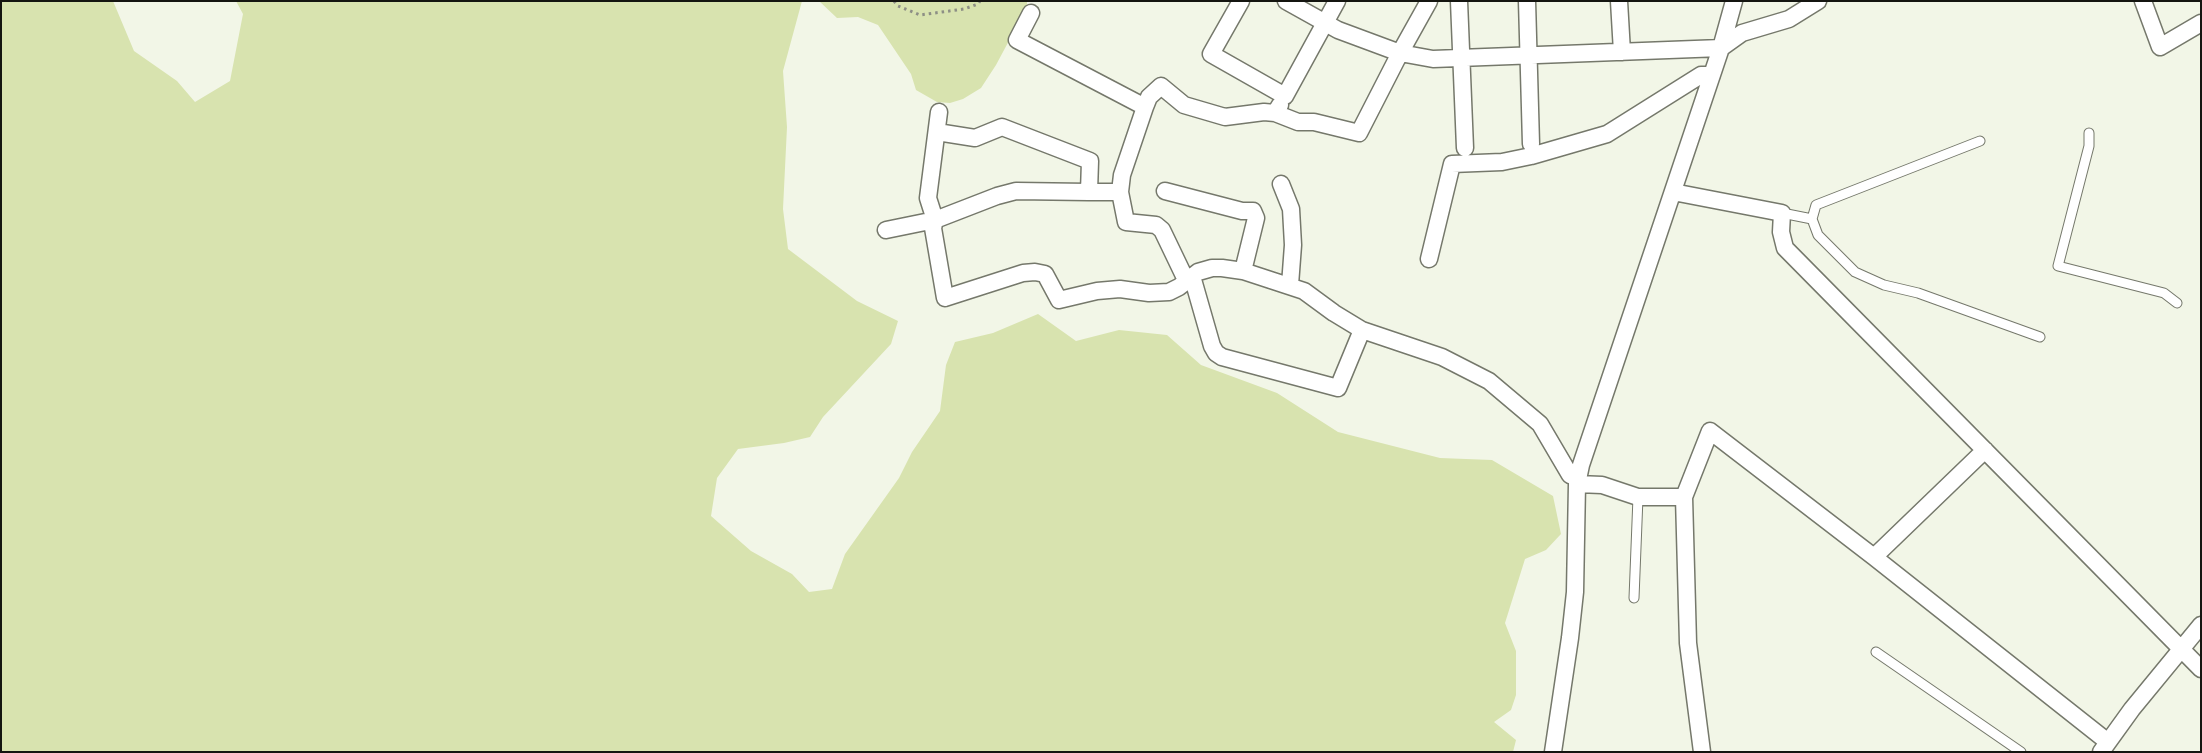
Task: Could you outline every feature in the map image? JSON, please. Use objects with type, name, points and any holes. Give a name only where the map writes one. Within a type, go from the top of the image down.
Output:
[{"type":"street","points":[[1240,1],[1211,54],[1285,96]]},
{"type":"street","points":[[1286,1],[1338,30],[1400,53],[1433,59],[1721,48],[1742,32],[1789,18],[1818,1]]},
{"type":"street","points":[[1275,113],[1338,1]]},
{"type":"street","points":[[1362,330],[1338,388],[1216,354],[1189,278],[1162,230],[1156,225],[1126,222],[1120,192],[1124,166],[1149,97],[1161,86],[1184,105],[1225,117],[1264,112],[1275,113],[1298,122],[1314,122],[1359,133],[1429,1]]},
{"type":"street","points":[[1459,1],[1465,148]]},
{"type":"street","points":[[1527,1],[1531,144]]},
{"type":"street","points":[[1619,1],[1622,52]]},
{"type":"street","points":[[1553,752],[1575,592],[1578,481],[1581,466],[1721,48],[1734,1]]},
{"type":"street","points":[[2143,1],[2160,46],[2201,23]]},
{"type":"street","points":[[1031,13],[1017,40],[1145,107]]},
{"type":"street","points":[[1428,259],[1452,164],[1502,162],[1608,134],[1701,76],[1712,75]]},
{"type":"street","points":[[939,112],[928,198],[935,220],[933,228],[945,298],[1023,272],[1045,274],[1059,300],[1097,291],[1120,289],[1149,293],[1169,292],[1179,287],[1189,278],[1212,268],[1244,271],[1304,291],[1362,330],[1442,357],[1489,381],[1540,424],[1570,475],[1578,481],[1602,485],[1638,496],[1684,497]]},
{"type":"street","points":[[937,132],[975,138],[1002,128],[1090,162],[1089,192]]},
{"type":"street","points":[[1281,184],[1291,209],[1293,245],[1290,285]]},
{"type":"street","points":[[1165,190],[1242,211],[1253,211],[1256,218],[1244,271]]},
{"type":"street","points":[[886,230],[935,220],[997,196],[1016,191],[1120,192]]},
{"type":"street","points":[[1673,192],[1782,213],[1781,232],[1786,248],[2180,650],[2201,669]]},
{"type":"street","points":[[1702,752],[1688,643],[1684,497],[1710,431],[1874,557],[2104,747],[2201,625]]},
{"type":"street","points":[[1874,557],[1985,450]]},
{"type":"lane","points":[[2089,133],[2089,146],[2058,266],[2164,293],[2177,303]]},
{"type":"lane","points":[[1980,141],[1816,205],[1812,218],[1818,235],[1855,272],[1884,285],[1918,293],[2040,337]]},
{"type":"lane","points":[[1782,213],[1812,218]]},
{"type":"lane","points":[[1634,598],[1638,496]]},
{"type":"lane","points":[[1876,652],[2021,752]]},
{"type":"path","points":[[894,1],[898,6],[920,14],[964,9],[978,4],[980,1]]},
{"type":"green space","points":[[1,1],[113,1],[134,51],[177,81],[195,102],[230,81],[243,14],[236,1],[802,1],[783,71],[787,127],[783,209],[788,249],[857,301],[898,321],[891,344],[823,417],[810,437],[784,443],[738,449],[717,478],[711,516],[751,551],[792,574],[809,592],[832,589],[845,554],[899,478],[912,452],[940,411],[946,365],[955,342],[993,333],[1038,314],[1076,341],[1119,330],[1167,335],[1201,365],[1277,393],[1338,432],[1440,458],[1492,460],[1553,496],[1561,534],[1546,550],[1525,559],[1505,623],[1516,651],[1516,695],[1511,710],[1494,722],[1516,740],[1513,752],[1,752]]},
{"type":"green space","points":[[819,1],[1027,1],[1027,7],[996,65],[981,88],[963,99],[950,103],[937,102],[916,90],[911,74],[878,25],[858,17],[837,18]]}]
